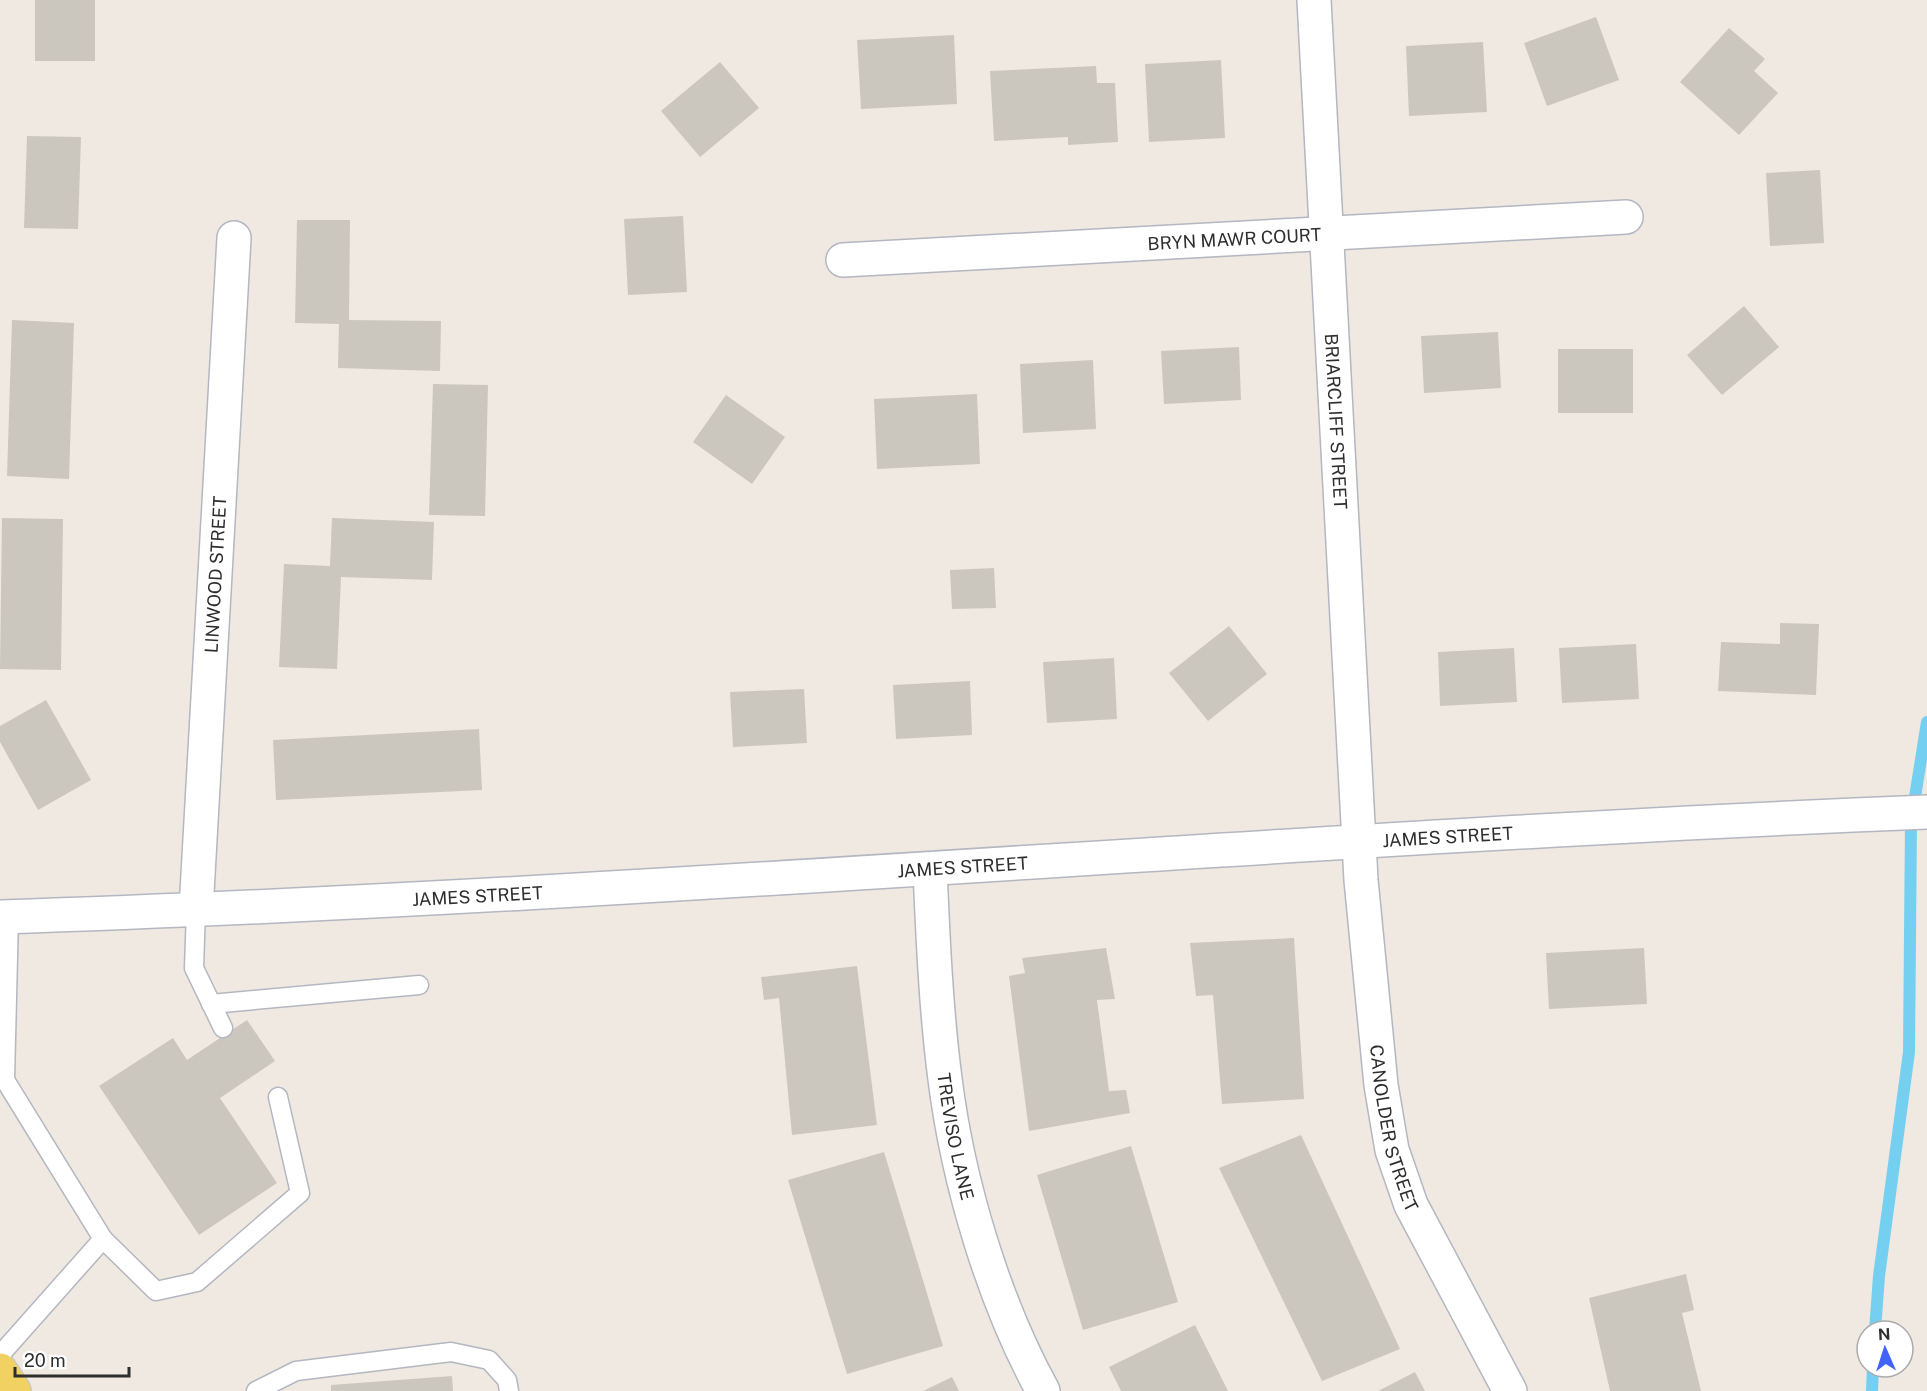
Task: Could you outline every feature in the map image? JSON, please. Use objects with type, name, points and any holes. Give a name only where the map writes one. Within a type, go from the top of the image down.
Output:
[{"type":"main road","points":[[0,1370],[14,1391]]},
{"type":"street","name":"BRIARCLIFF STREET","points":[[1314,0],[1359,841]]},
{"type":"street","name":"BRYN MAWR COURT","points":[[843,260],[1626,217]]},
{"type":"street","name":"LINWOOD STREET","points":[[196,910],[234,238]]},
{"type":"street","name":"JAMES STREET","points":[[5,916],[196,910],[930,870],[1359,841],[1927,812]]},
{"type":"street","name":"CANOLDER STREET","points":[[1359,841],[1381,1084],[1392,1150],[1411,1205],[1510,1391]]},
{"type":"street","name":"TREVISO LANE","points":[[930,870],[945,1080],[958,1145],[972,1209],[998,1290],[1018,1342],[1042,1391]]},
{"type":"lane","points":[[196,910],[194,968],[223,1028]]},
{"type":"lane","points":[[5,916],[5,1080],[103,1239],[156,1291],[197,1282],[300,1193],[278,1097]]},
{"type":"lane","points":[[211,1004],[419,985]]},
{"type":"lane","points":[[0,1355],[103,1239]]},
{"type":"lane","points":[[256,1391],[296,1371],[451,1352],[489,1360],[507,1380],[509,1391]]},
{"type":"building","points":[[35,0],[95,0],[95,61],[35,61]]},
{"type":"building","points":[[1596,17],[1619,80],[1547,106],[1524,43]]},
{"type":"building","points":[[1729,28],[1765,59],[1754,71],[1778,93],[1739,135],[1680,82]]},
{"type":"building","points":[[954,35],[957,104],[861,109],[857,40]]},
{"type":"building","points":[[1483,42],[1487,112],[1409,116],[1406,46]]},
{"type":"building","points":[[1221,60],[1225,138],[1149,142],[1145,64]]},
{"type":"building","points":[[720,62],[759,108],[700,157],[661,111]]},
{"type":"building","points":[[1096,66],[1097,83],[1115,83],[1118,142],[1068,145],[1068,137],[994,141],[990,71]]},
{"type":"building","points":[[27,136],[81,137],[78,229],[24,228]]},
{"type":"building","points":[[1820,170],[1824,243],[1770,246],[1766,173]]},
{"type":"building","points":[[683,216],[687,292],[628,295],[624,219]]},
{"type":"building","points":[[297,220],[350,220],[349,320],[441,321],[440,371],[338,368],[339,324],[295,323]]},
{"type":"building","points":[[1744,306],[1779,347],[1722,395],[1687,355]]},
{"type":"building","points":[[12,320],[74,323],[69,479],[7,476]]},
{"type":"building","points":[[1498,332],[1501,388],[1424,393],[1421,336]]},
{"type":"building","points":[[1239,347],[1241,400],[1164,404],[1161,351]]},
{"type":"building","points":[[1558,349],[1633,349],[1633,413],[1558,413]]},
{"type":"building","points":[[1093,360],[1096,429],[1023,433],[1020,364]]},
{"type":"building","points":[[433,384],[488,385],[485,516],[429,515]]},
{"type":"building","points":[[977,394],[980,464],[877,469],[874,399]]},
{"type":"building","points":[[726,395],[785,437],[752,484],[693,442]]},
{"type":"building","points":[[2,518],[63,519],[61,670],[0,669]]},
{"type":"building","points":[[332,518],[434,522],[432,580],[341,577],[337,669],[279,667],[284,564],[330,566]]},
{"type":"building","points":[[994,568],[996,608],[952,609],[950,570]]},
{"type":"building","points":[[1780,623],[1819,624],[1816,695],[1718,691],[1721,642],[1780,644]]},
{"type":"building","points":[[1229,626],[1267,674],[1208,721],[1169,673]]},
{"type":"building","points":[[1636,644],[1639,699],[1562,703],[1559,648]]},
{"type":"building","points":[[1514,648],[1517,702],[1440,706],[1438,652]]},
{"type":"building","points":[[1114,658],[1117,719],[1047,723],[1043,662]]},
{"type":"building","points":[[970,681],[972,735],[896,739],[893,685]]},
{"type":"building","points":[[804,689],[807,743],[733,747],[730,692]]},
{"type":"building","points":[[46,700],[91,780],[38,810],[0,742],[0,726]]},
{"type":"building","points":[[479,729],[482,790],[276,800],[273,740]]},
{"type":"building","points":[[1294,938],[1304,1099],[1222,1104],[1213,995],[1196,996],[1190,943]]},
{"type":"building","points":[[1106,948],[1115,999],[1097,1000],[1109,1091],[1126,1090],[1130,1113],[1029,1131],[1009,976],[1025,973],[1022,958]]},
{"type":"building","points":[[1644,948],[1647,1004],[1549,1009],[1546,953]]},
{"type":"building","points":[[857,966],[877,1125],[792,1135],[779,998],[764,1000],[761,977]]},
{"type":"building","points":[[247,1020],[275,1061],[220,1098],[277,1183],[199,1235],[99,1086],[173,1038],[187,1060]]},
{"type":"building","points":[[1301,1135],[1400,1349],[1322,1381],[1219,1168]]},
{"type":"building","points":[[1131,1146],[1178,1302],[1083,1330],[1037,1175]]},
{"type":"building","points":[[884,1152],[943,1346],[847,1374],[788,1180]]},
{"type":"building","points":[[1686,1274],[1694,1310],[1682,1313],[1701,1391],[1610,1391],[1589,1298]]},
{"type":"building","points":[[1195,1325],[1228,1391],[1121,1391],[1109,1367]]},
{"type":"building","points":[[1415,1372],[1425,1391],[1378,1391]]},
{"type":"building","points":[[452,1376],[453,1391],[331,1391],[331,1385]]},
{"type":"building","points":[[952,1377],[959,1391],[923,1391]]},
{"type":"waterway","points":[[1876,1319],[1879,1276],[1909,1052],[1911,822],[1927,722]]},
{"type":"waterway","points":[[1872,1379],[1872,1391]]}]
